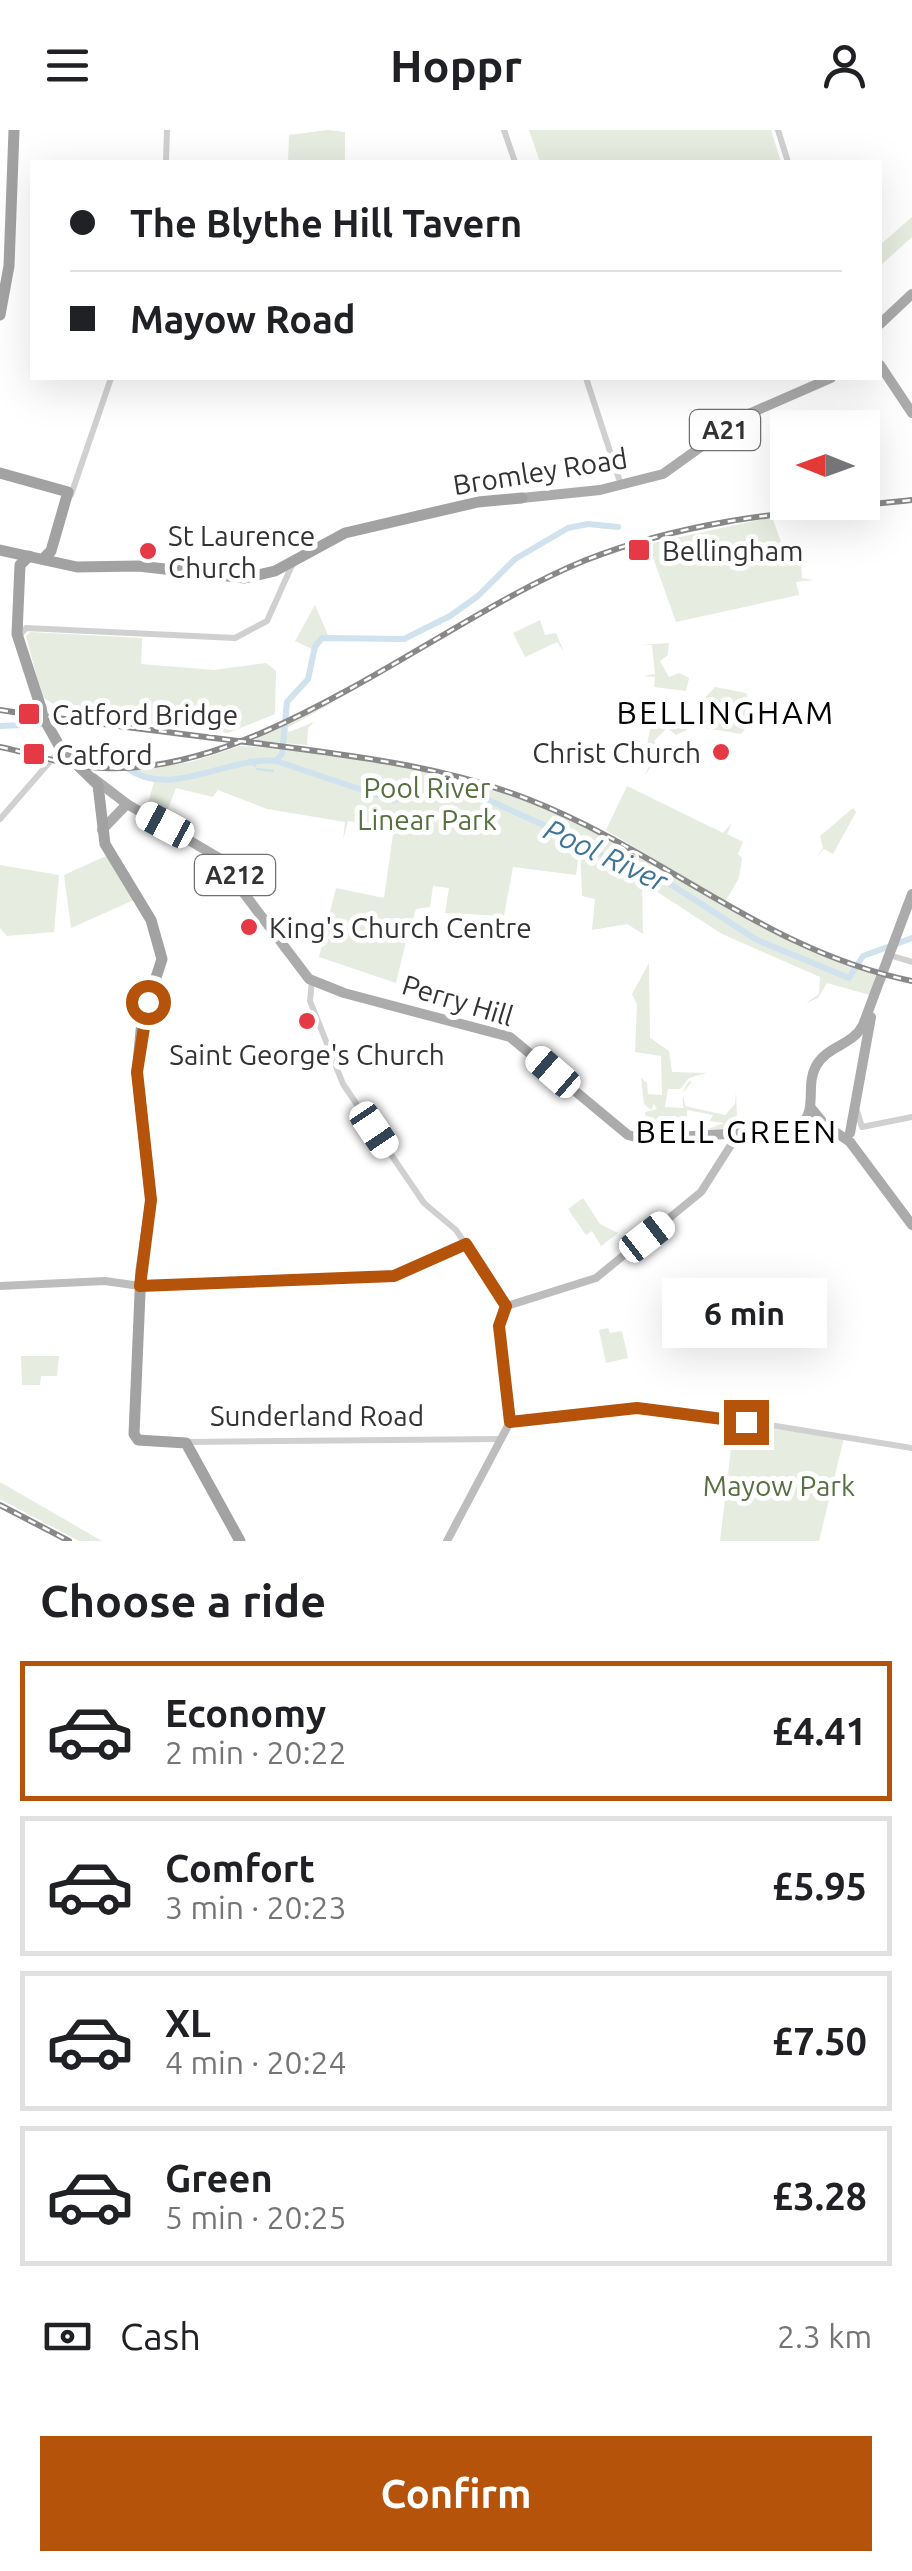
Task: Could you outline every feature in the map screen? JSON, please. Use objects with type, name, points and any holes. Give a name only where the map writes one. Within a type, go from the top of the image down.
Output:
[{"type":"highway","points":[[0,316],[9,266],[14,130]]},
{"type":"highway","points":[[0,473],[67,493],[47,555]]},
{"type":"highway","name":"Bromley Road","points":[[1,551],[47,555],[60,563],[214,576],[250,574],[284,566],[350,532],[474,502],[522,498]]},
{"type":"highway","points":[[1,551],[19,582]]},
{"type":"highway","points":[[29,556],[20,565],[19,613],[32,680]]},
{"type":"highway","points":[[19,613],[21,644],[40,708],[57,748],[101,786],[102,830],[114,863],[150,920],[162,958],[142,1021],[137,1072],[151,1196],[140,1286]]},
{"type":"highway","name":"Sunderland Road","points":[[140,1286],[135,1437],[186,1443]]},
{"type":"highway","points":[[186,1443],[240,1541]]},
{"type":"main road","points":[[882,325],[909,298]]},
{"type":"main road","points":[[882,366],[909,405]]},
{"type":"main road","name":"Bromley Road","points":[[522,498],[621,486],[668,472],[739,419],[827,380]]},
{"type":"main road","name":"A212","points":[[101,786],[226,862],[244,894],[312,980]]},
{"type":"main road","points":[[102,830],[127,804]]},
{"type":"main road","points":[[912,894],[888,947],[860,1031],[828,1051],[817,1064],[810,1085],[812,1108],[868,1165],[912,1225]]},
{"type":"main road","name":"Perry Hill","points":[[312,980],[510,1037],[633,1138],[738,1134]]},
{"type":"main road","points":[[448,1541],[510,1422],[499,1326],[506,1306],[596,1278],[701,1192],[738,1134],[831,1127],[853,1106],[872,1002]]},
{"type":"main road","points":[[849,1041],[861,1043],[863,1051]]},
{"type":"main road","points":[[812,1108],[831,1127]]},
{"type":"main road","points":[[789,1129],[831,1127]]},
{"type":"main road","points":[[0,1286],[105,1281],[140,1286]]},
{"type":"street","points":[[166,160],[167,130]]},
{"type":"street","points":[[504,130],[514,160]]},
{"type":"street","points":[[776,130],[785,160]]},
{"type":"street","points":[[67,493],[78,478],[110,380]]},
{"type":"street","points":[[587,380],[621,486]]},
{"type":"street","points":[[21,644],[20,629],[235,638],[267,621],[282,589],[284,566]]},
{"type":"street","points":[[282,589],[284,566]]},
{"type":"street","points":[[0,819],[57,748]]},
{"type":"street","points":[[888,947],[912,962]]},
{"type":"street","points":[[312,980],[307,993],[343,1084],[424,1203],[466,1244],[506,1306]]},
{"type":"street","points":[[853,1106],[862,1127],[912,1117]]},
{"type":"street","points":[[140,1286],[394,1276],[466,1244]]},
{"type":"street","points":[[510,1422],[637,1408],[677,1410],[912,1448]]},
{"type":"street","name":"Sunderland Road","points":[[186,1443],[502,1439]]},
{"type":"green space","points":[[529,130],[771,130],[780,160],[539,160]]},
{"type":"green space","points":[[345,132],[345,160],[288,160],[289,135]]},
{"type":"green space","points":[[912,217],[912,237],[882,264],[882,243]]},
{"type":"green space","points":[[770,517],[788,561],[801,560],[802,578],[814,580],[796,582],[799,595],[676,622],[648,544]]},
{"type":"green space","points":[[315,605],[328,635],[318,640],[314,650],[295,641]]},
{"type":"green space","points":[[540,620],[545,635],[556,633],[564,652],[557,642],[525,657],[513,633]]},
{"type":"green space","points":[[30,632],[142,638],[141,664],[214,670],[266,663],[276,671],[275,714],[228,733],[68,713],[42,697],[26,636]]},
{"type":"green space","points":[[669,643],[668,655],[660,661],[669,677],[679,673],[689,678],[686,691],[654,687],[655,677],[643,676],[655,674],[652,645],[641,645]]},
{"type":"green space","points":[[715,687],[746,693],[756,715],[741,734],[705,728],[696,707]]},
{"type":"green space","points":[[334,702],[287,728],[289,732],[314,722],[308,728],[307,745],[257,741],[255,735]]},
{"type":"green space","points":[[652,719],[681,722],[687,730],[676,735],[667,728],[654,741],[661,750],[645,776],[649,765],[639,759],[642,750],[646,750]]},
{"type":"green space","name":"Pool River Linear Park","points":[[240,746],[325,753],[410,767],[534,802],[612,839],[757,924],[834,960],[876,974],[870,995],[827,983],[818,998],[806,1003],[819,994],[820,977],[722,934],[642,882],[643,934],[627,924],[592,930],[595,899],[582,896],[580,847],[576,875],[513,867],[504,916],[445,913],[449,888],[433,886],[430,907],[416,909],[412,922],[418,924],[417,929],[409,929],[396,983],[319,957],[336,888],[384,898],[394,827],[348,821],[343,841],[345,822],[267,809],[218,790],[213,797],[176,788],[165,816],[147,807],[154,782],[125,771],[191,762]]},
{"type":"green space","points":[[627,786],[723,833],[732,823],[727,834],[743,842],[738,854],[742,858],[739,878],[725,902],[606,830]]},
{"type":"green space","points":[[853,808],[856,812],[833,854],[824,849],[816,857],[823,848],[820,836]]},
{"type":"green space","points":[[106,856],[134,900],[71,928],[64,875]]},
{"type":"green space","points":[[0,865],[59,875],[54,932],[7,936],[0,928]]},
{"type":"green space","points":[[649,963],[650,1038],[669,1051],[672,1072],[707,1073],[689,1078],[680,1089],[668,1089],[665,1107],[684,1108],[683,1094],[685,1106],[725,1115],[735,1104],[736,1092],[737,1120],[729,1129],[705,1130],[724,1123],[710,1121],[713,1115],[687,1110],[687,1129],[664,1129],[661,1120],[642,1132],[647,1127],[645,1112],[657,1109],[654,1104],[651,1110],[644,1104],[641,1078],[647,1083],[648,1094],[662,1095],[661,1056],[635,1052],[637,1004],[632,994]]},
{"type":"green space","points":[[583,1198],[600,1224],[618,1233],[601,1246],[592,1231],[586,1235],[568,1209]]},
{"type":"green space","points":[[691,1311],[720,1348],[683,1343],[681,1336],[688,1331],[682,1317]]},
{"type":"green space","points":[[608,1328],[610,1333],[622,1331],[628,1358],[606,1363],[599,1330]]},
{"type":"green space","points":[[21,1356],[59,1356],[57,1376],[41,1376],[40,1385],[22,1385]]},
{"type":"green space","name":"Mayow Park","points":[[734,1424],[844,1438],[819,1541],[720,1541]]},
{"type":"green space","points":[[0,1482],[102,1541],[79,1541],[0,1499]]},
{"type":"waterway","points":[[127,768],[162,780],[239,764],[276,761],[282,754],[287,702],[308,679],[315,647],[322,638],[404,639],[450,616],[478,596],[515,559],[568,528],[588,524],[618,527]]},
{"type":"waterway","points":[[0,726],[48,724]]},
{"type":"waterway","points":[[250,759],[255,766]]},
{"type":"waterway","name":"Pool River","points":[[276,761],[392,800],[455,790],[475,794],[590,846],[614,865],[647,869],[757,940],[849,978],[863,956],[912,938]]},
{"type":"waterway","points":[[257,769],[273,771]]},
{"type":"railway","points":[[0,747],[104,768],[165,763],[226,747],[350,689],[530,586],[586,560],[707,525],[912,500]]},
{"type":"railway","points":[[0,710],[365,758],[498,788],[626,846],[810,948],[912,981]]},
{"type":"railway","points":[[0,1505],[69,1541]]},
{"type":"place","name":"Bellingham","points":[[639,550]]},
{"type":"place","name":"St Laurence Church","points":[[148,551]]},
{"type":"place","name":"Catford Bridge","points":[[29,714]]},
{"type":"place","name":"Christ Church","points":[[721,752]]},
{"type":"place","name":"Catford","points":[[34,754]]},
{"type":"place","name":"King's Church Centre","points":[[249,927]]},
{"type":"place","name":"Saint George's Church","points":[[307,1021]]},
{"type":"district","name":"BELLINGHAM","points":[[726,712]]},
{"type":"district","name":"BELL GREEN","points":[[737,1131]]},
{"type":"route","points":[[148,1002],[137,1072],[151,1200],[140,1286],[394,1276],[413,1271],[466,1244],[506,1306],[499,1326],[510,1422],[637,1408],[677,1410],[746,1422]]}]
